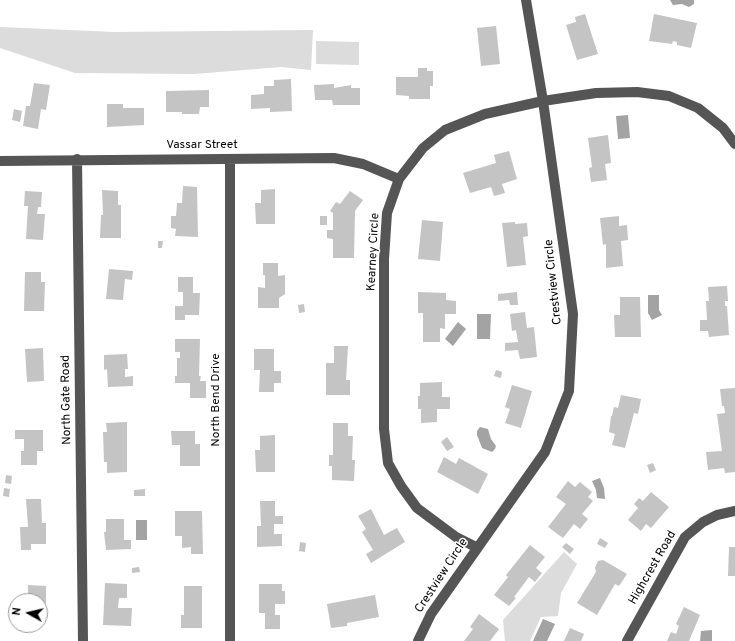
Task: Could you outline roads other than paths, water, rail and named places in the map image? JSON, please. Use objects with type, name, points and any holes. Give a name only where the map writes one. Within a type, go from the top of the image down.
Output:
[{"type":"street","name":"Crestview Circle","points":[[418,641],[431,614],[545,452],[569,391],[574,314],[544,101],[526,0]]},
{"type":"street","name":"Kearney Circle","points":[[476,548],[456,537],[417,508],[401,486],[388,463],[384,429],[384,259],[387,212],[399,179],[423,148],[445,130],[485,114],[544,101],[596,93],[637,92],[668,96],[698,108],[723,128],[735,144]]},
{"type":"street","name":"Vassar Street","points":[[0,161],[77,159],[334,158],[363,164],[399,179]]},
{"type":"street","name":"North Gate Road","points":[[77,159],[83,641]]},
{"type":"street","name":"North Bend Drive","points":[[230,159],[230,641]]},
{"type":"street","name":"Highcrest Road","points":[[627,641],[685,537],[703,522],[717,515],[735,511]]}]
